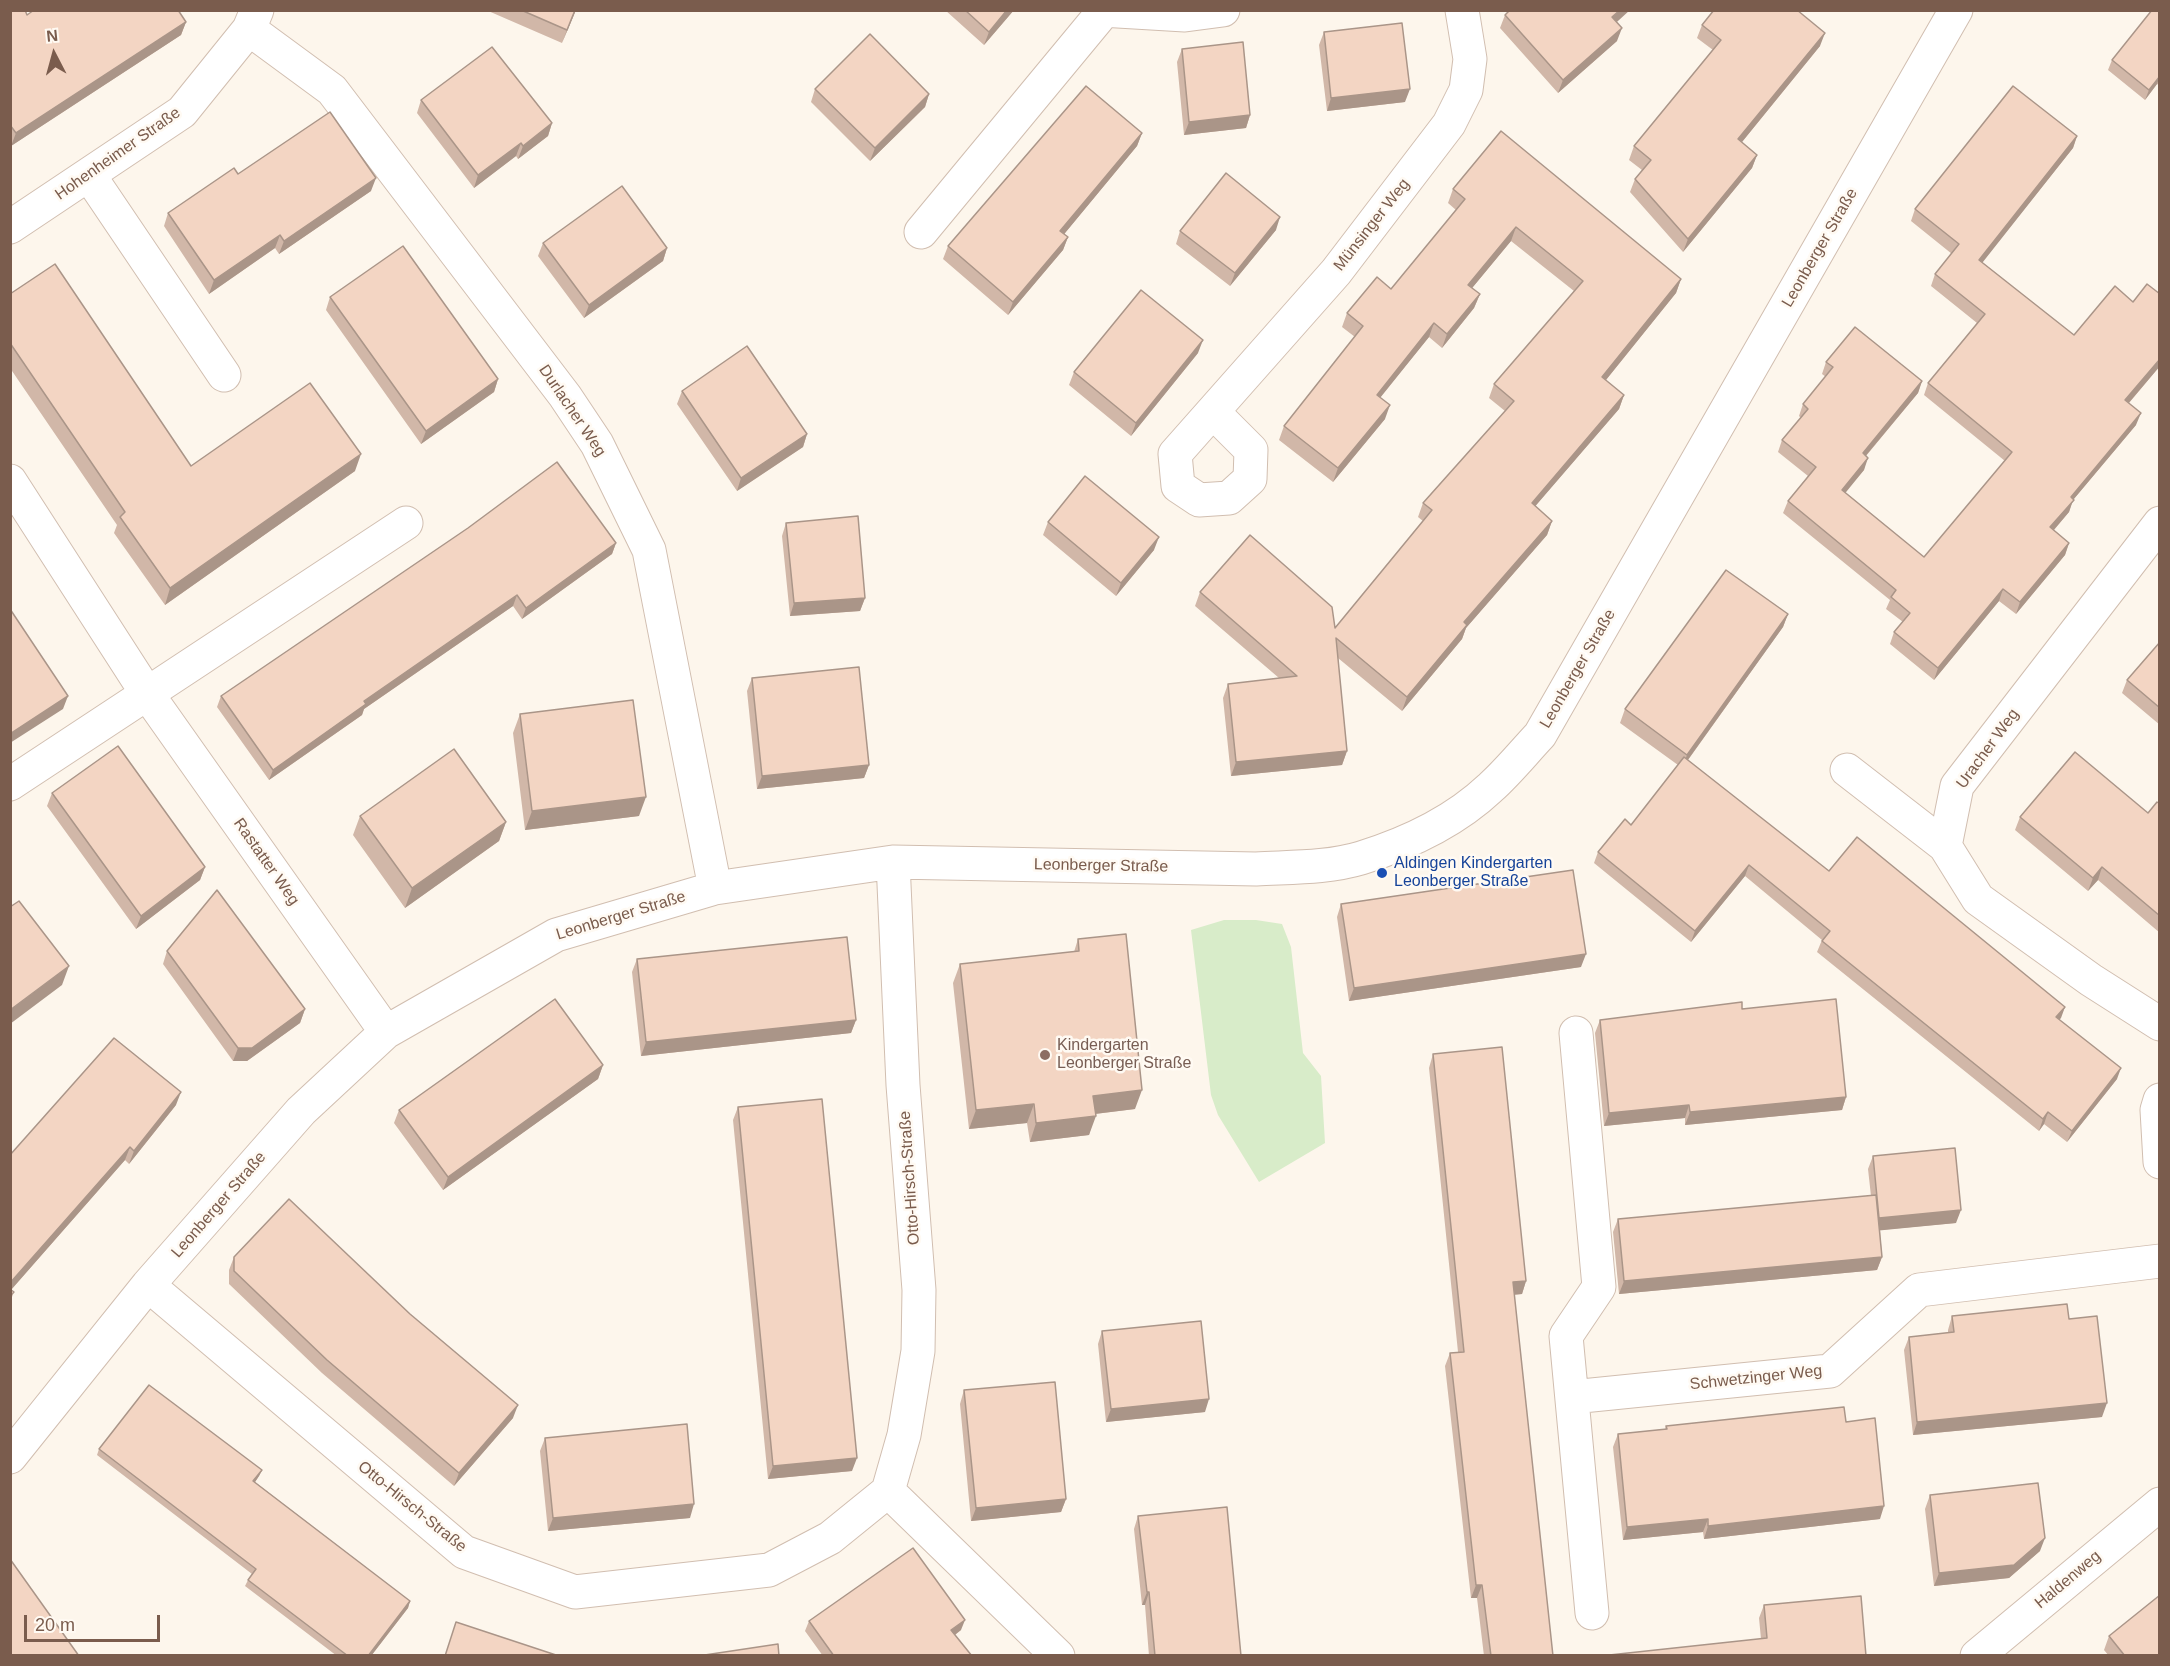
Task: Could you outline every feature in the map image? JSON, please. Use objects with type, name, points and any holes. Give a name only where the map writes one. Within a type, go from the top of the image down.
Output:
[{"type":"street","points":[[921,232],[1102,11],[1185,15],[1223,10]]},
{"type":"street","name":"Münsinger Weg","points":[[1213,412],[1336,272],[1449,124],[1466,90],[1470,58],[1462,10]]},
{"type":"street","name":"Leonberger Straße","points":[[10,1457],[148,1285],[302,1111],[386,1032],[556,934],[715,888],[893,862],[1256,869],[1307,866],[1359,858],[1396,845],[1462,811],[1490,788],[1540,735],[1956,10]]},
{"type":"street","name":"Hohenheimer Straße","points":[[10,227],[182,112],[253,20]]},
{"type":"street","name":"Durlacher Weg","points":[[253,20],[332,90],[565,396],[597,444],[648,550],[715,888]]},
{"type":"street","points":[[88,175],[224,375]]},
{"type":"street","name":"Rastatter Weg","points":[[10,481],[146,692],[386,1032]]},
{"type":"street","points":[[10,784],[146,692],[406,523]]},
{"type":"street","name":"Uracher Weg","points":[[1945,846],[1958,786],[2160,523]]},
{"type":"street","points":[[1847,770],[1945,846],[1978,899],[2091,980],[2160,1024]]},
{"type":"street","name":"Otto-Hirsch-Straße","points":[[148,1285],[464,1552],[575,1592],[769,1570],[830,1538],[888,1491],[904,1435],[918,1351],[919,1300],[903,1084],[893,862]]},
{"type":"street","points":[[1576,1033],[1599,1287],[1566,1336],[1592,1613]]},
{"type":"street","points":[[2160,1100],[2157,1110],[2160,1162]]},
{"type":"street","name":"Schwetzinger Weg","points":[[1572,1397],[1830,1371],[1919,1290],[2160,1262]]},
{"type":"street","points":[[888,1491],[1058,1656]]},
{"type":"street","name":"Haldenweg","points":[[1977,1656],[2160,1504]]},
{"type":"green space","points":[[1224,920],[1256,920],[1282,924],[1291,947],[1303,1053],[1321,1076],[1325,1143],[1259,1182],[1218,1115],[1211,1095],[1191,930]]},
{"type":"building","points":[[10,10],[25,10],[27,15],[34,10],[178,10],[186,22],[16,133],[10,125]]},
{"type":"building","points":[[521,10],[575,10],[567,30]]},
{"type":"building","points":[[965,10],[1007,10],[989,32]]},
{"type":"building","points":[[1510,10],[1620,10],[1612,17],[1622,28],[1563,80],[1505,15]]},
{"type":"building","points":[[1714,10],[1797,10],[1825,33],[1738,139],[1757,155],[1688,239],[1635,179],[1651,160],[1634,146],[1721,40],[1702,25]]},
{"type":"building","points":[[2152,10],[2160,10],[2160,76],[2149,90],[2112,60]]},
{"type":"building","points":[[1402,23],[1410,89],[1331,98],[1324,32]]},
{"type":"building","points":[[870,34],[929,94],[875,148],[815,89]]},
{"type":"building","points":[[1243,42],[1250,115],[1189,122],[1182,49]]},
{"type":"building","points":[[492,47],[552,123],[523,146],[521,143],[478,175],[421,100]]},
{"type":"building","points":[[1086,86],[1142,133],[1060,231],[1068,237],[1013,302],[948,246]]},
{"type":"building","points":[[2013,86],[2077,136],[1979,260],[2074,335],[2115,286],[2133,302],[2147,284],[2160,294],[2160,359],[2125,400],[2141,413],[2071,497],[2074,500],[2050,527],[2069,543],[2020,602],[2003,589],[1938,668],[1894,632],[1910,613],[1891,597],[1896,590],[1788,501],[1816,467],[1782,440],[1808,409],[1803,404],[1833,367],[1826,362],[1855,327],[1922,381],[1863,453],[1868,458],[1842,490],[1924,557],[2012,452],[1928,383],[1985,314],[1935,274],[1959,244],[1915,209]]},
{"type":"building","points":[[330,112],[376,178],[284,241],[280,235],[214,280],[168,213],[234,168],[238,174]]},
{"type":"building","points":[[1501,131],[1681,279],[1602,377],[1624,395],[1532,503],[1552,521],[1464,622],[1467,625],[1407,697],[1336,638],[1347,751],[1236,762],[1228,684],[1297,676],[1200,592],[1250,535],[1332,607],[1335,628],[1432,510],[1423,503],[1514,401],[1494,384],[1583,281],[1516,227],[1468,285],[1480,294],[1447,334],[1434,323],[1377,395],[1390,405],[1338,468],[1284,426],[1363,326],[1347,313],[1377,277],[1391,289],[1465,199],[1453,189]]},
{"type":"building","points":[[1226,173],[1280,217],[1235,273],[1180,231]]},
{"type":"building","points":[[622,186],[667,248],[589,305],[543,243]]},
{"type":"building","points":[[403,246],[498,379],[426,431],[330,297]]},
{"type":"building","points":[[55,264],[191,466],[310,383],[361,454],[170,588],[120,517],[125,512],[10,343],[10,294]]},
{"type":"building","points":[[1141,290],[1203,340],[1136,423],[1074,372]]},
{"type":"building","points":[[747,346],[807,434],[741,478],[682,391]]},
{"type":"building","points":[[557,462],[616,543],[526,608],[517,595],[364,701],[366,704],[273,770],[221,696],[468,528]]},
{"type":"building","points":[[1085,476],[1159,537],[1121,583],[1048,522]]},
{"type":"building","points":[[858,516],[865,598],[794,603],[786,523]]},
{"type":"building","points":[[1726,570],[1788,614],[1687,755],[1625,709]]},
{"type":"building","points":[[10,609],[68,696],[10,734]]},
{"type":"building","points":[[2160,642],[2160,708],[2127,680]]},
{"type":"building","points":[[859,667],[869,765],[762,776],[752,678]]},
{"type":"building","points":[[633,700],[646,797],[532,811],[520,714]]},
{"type":"building","points":[[118,746],[205,867],[141,916],[52,793]]},
{"type":"building","points":[[454,749],[506,822],[412,888],[360,816]]},
{"type":"building","points":[[2075,752],[2148,813],[2157,802],[2160,804],[2160,916],[2102,867],[2093,878],[2020,817]]},
{"type":"building","points":[[1684,757],[1829,871],[1857,837],[2065,1007],[2056,1017],[2121,1068],[2072,1131],[2048,1112],[2043,1119],[1822,941],[1830,931],[1749,865],[1695,931],[1598,852],[1625,819],[1631,825]]},
{"type":"building","points":[[1573,870],[1586,954],[1354,988],[1341,904]]},
{"type":"building","points":[[217,890],[305,1009],[252,1048],[238,1048],[167,951]]},
{"type":"building","points":[[19,901],[69,966],[10,1010],[10,907]]},
{"type":"building","name":"Kindergarten Leonberger Straße","points":[[1126,934],[1142,1090],[1093,1096],[1096,1116],[1036,1123],[1034,1104],[976,1110],[960,964],[1079,951],[1078,939]]},
{"type":"building","points":[[847,937],[856,1020],[646,1042],[637,959]]},
{"type":"building","points":[[555,999],[603,1065],[448,1177],[399,1110]]},
{"type":"building","points":[[1836,999],[1846,1097],[1690,1112],[1689,1105],[1609,1113],[1600,1020],[1742,1002],[1742,1009]]},
{"type":"building","points":[[114,1038],[181,1092],[134,1151],[130,1147],[10,1283],[10,1155]]},
{"type":"building","points":[[1502,1047],[1526,1281],[1513,1282],[1553,1656],[1491,1656],[1482,1585],[1476,1585],[1450,1353],[1464,1352],[1433,1054]]},
{"type":"building","points":[[822,1099],[857,1458],[773,1466],[738,1107]]},
{"type":"building","points":[[1955,1148],[1961,1210],[1879,1218],[1873,1156]]},
{"type":"building","points":[[1876,1195],[1882,1257],[1624,1281],[1618,1219]]},
{"type":"building","points":[[289,1199],[410,1314],[518,1405],[459,1473],[327,1360],[234,1271],[234,1257]]},
{"type":"building","points":[[2067,1304],[2069,1319],[2097,1316],[2107,1403],[1917,1422],[1909,1337],[1954,1332],[1952,1316]]},
{"type":"building","points":[[1201,1321],[1209,1399],[1111,1409],[1102,1331]]},
{"type":"building","points":[[1055,1382],[1066,1499],[976,1508],[964,1390]]},
{"type":"building","points":[[149,1385],[262,1470],[253,1481],[410,1601],[368,1656],[348,1656],[248,1580],[256,1569],[99,1449]]},
{"type":"building","points":[[1844,1407],[1846,1422],[1875,1418],[1884,1506],[1708,1526],[1708,1519],[1627,1527],[1618,1434],[1667,1429],[1666,1426]]},
{"type":"building","points":[[687,1424],[694,1504],[553,1518],[545,1438]]},
{"type":"building","points":[[2038,1483],[2045,1538],[2014,1565],[1939,1573],[1930,1495]]},
{"type":"building","points":[[1227,1507],[1241,1656],[1155,1656],[1138,1516]]},
{"type":"building","points":[[913,1548],[965,1620],[951,1630],[972,1656],[834,1656],[809,1621]]},
{"type":"building","points":[[10,1559],[79,1656],[10,1656]]},
{"type":"building","points":[[2160,1595],[2160,1656],[2125,1656],[2109,1636]]},
{"type":"building","points":[[1861,1596],[1866,1656],[1600,1656],[1767,1638],[1764,1605]]},
{"type":"building","points":[[456,1622],[559,1656],[445,1656]]},
{"type":"building","points":[[778,1644],[779,1656],[698,1656]]},
{"type":"place","name":"Aldingen Kindergarten Leonberger Straße","points":[[1382,873]]},
{"type":"place","name":"Kindergarten Leonberger Straße","points":[[1045,1055]]}]
